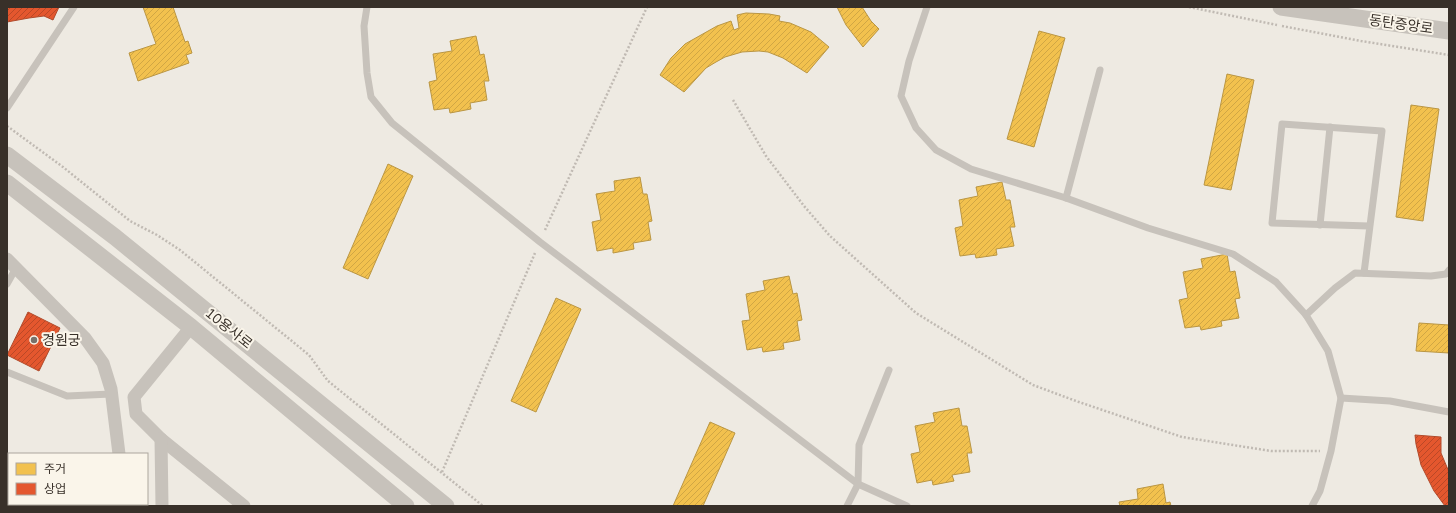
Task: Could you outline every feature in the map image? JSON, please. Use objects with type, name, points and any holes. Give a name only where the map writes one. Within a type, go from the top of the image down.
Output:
[{"type":"street","name":"동탄중앙로","points":[[1281,7],[1449,31]]},
{"type":"street","name":"10용사로","points":[[7,156],[115,237],[446,506]]},
{"type":"street","name":"10용사로","points":[[7,183],[191,327],[406,506]]},
{"type":"street","points":[[11,264],[85,338],[103,363],[111,394],[119,453]]},
{"type":"street","points":[[191,327],[134,397],[136,414],[161,439],[244,506]]},
{"type":"street","points":[[161,439],[162,506]]},
{"type":"lane","points":[[7,108],[74,7]]},
{"type":"lane","points":[[368,7],[364,26],[367,73],[371,97],[392,123],[540,242],[858,484],[907,506]]},
{"type":"lane","points":[[927,7],[909,61],[901,96],[916,128],[936,150],[971,169],[1066,198],[1148,228],[1233,254],[1276,282],[1306,315],[1328,351],[1341,398],[1320,491],[1312,506]]},
{"type":"lane","points":[[1066,198],[1100,70]]},
{"type":"lane","points":[[1364,273],[1382,131],[1282,124],[1272,223],[1369,226]]},
{"type":"lane","points":[[1320,225],[1330,127]]},
{"type":"lane","points":[[7,284],[11,264]]},
{"type":"lane","points":[[1306,315],[1335,288],[1355,273],[1431,276],[1446,274],[1449,270]]},
{"type":"lane","points":[[847,506],[858,484],[859,445],[889,370]]},
{"type":"lane","points":[[7,372],[68,396],[111,394]]},
{"type":"lane","points":[[1341,398],[1390,401],[1449,412]]},
{"type":"path","points":[[1189,7],[1361,41],[1449,54]]},
{"type":"path","points":[[733,100],[766,156],[804,206],[830,236],[916,313],[1033,385],[1182,437],[1271,451],[1330,451]]},
{"type":"path","points":[[7,126],[63,167],[130,221],[157,235],[180,250],[309,355],[328,381],[483,506]]},
{"type":"building: 주거","points":[[143,7],[173,7],[185,42],[188,41],[192,53],[186,55],[189,63],[138,81],[129,53],[156,44]]},
{"type":"building: 주거","points":[[837,7],[862,7],[871,21],[879,29],[863,47],[846,25]]},
{"type":"building: 주거","points":[[746,13],[780,16],[779,21],[790,23],[811,32],[829,47],[807,73],[783,58],[768,52],[759,51],[742,52],[725,57],[706,68],[684,92],[660,75],[671,58],[685,44],[717,26],[731,21],[734,30],[739,28],[737,15]]},
{"type":"building: 주거","points":[[1039,31],[1065,38],[1034,147],[1007,139]]},
{"type":"building: 주거","points":[[476,36],[480,55],[484,54],[489,81],[484,81],[487,100],[470,103],[471,109],[450,113],[449,108],[434,110],[429,82],[437,80],[433,54],[452,51],[450,41]]},
{"type":"building: 주거","points":[[1227,74],[1254,80],[1231,190],[1204,185]]},
{"type":"building: 주거","points":[[1411,105],[1439,109],[1423,221],[1396,217]]},
{"type":"building: 주거","points":[[388,164],[413,176],[368,279],[343,268]]},
{"type":"building: 주거","points":[[640,177],[643,194],[647,194],[652,221],[648,222],[651,240],[633,243],[634,249],[613,253],[613,248],[597,251],[592,222],[601,220],[596,194],[615,191],[614,181]]},
{"type":"building: 주거","points":[[1002,182],[1006,200],[1010,200],[1015,227],[1010,227],[1014,246],[996,249],[997,255],[976,258],[975,254],[960,256],[955,228],[963,226],[959,200],[978,196],[976,187]]},
{"type":"building: 주거","points":[[1227,254],[1230,272],[1235,271],[1240,298],[1235,299],[1239,318],[1221,321],[1222,326],[1201,330],[1200,326],[1185,328],[1179,300],[1188,298],[1183,272],[1203,268],[1201,259]]},
{"type":"building: 주거","points":[[789,276],[793,294],[797,293],[802,320],[797,321],[800,340],[783,343],[784,349],[763,352],[762,347],[747,350],[742,321],[750,320],[746,294],[765,290],[763,281]]},
{"type":"building: 주거","points":[[556,298],[581,309],[536,412],[511,401]]},
{"type":"building: 주거","points":[[1419,323],[1449,325],[1449,353],[1416,351]]},
{"type":"building: 주거","points":[[959,408],[962,426],[967,426],[972,453],[967,453],[970,472],[952,475],[954,481],[933,485],[932,480],[917,483],[911,454],[920,452],[915,426],[935,422],[933,413]]},
{"type":"building: 주거","points":[[710,422],[735,433],[703,506],[673,506]]},
{"type":"building: 주거","points":[[1163,484],[1166,503],[1170,502],[1171,506],[1120,506],[1119,502],[1138,499],[1137,489]]},
{"type":"building: 상업","points":[[7,7],[59,7],[53,20],[44,16],[7,22]]},
{"type":"building: 상업","name":"경원궁","points":[[28,312],[60,328],[39,371],[7,355]]},
{"type":"building: 상업","points":[[1415,435],[1441,437],[1441,453],[1449,472],[1449,506],[1445,506],[1434,491],[1421,465]]},
{"type":"place","name":"경원궁","points":[[34,340]]}]
